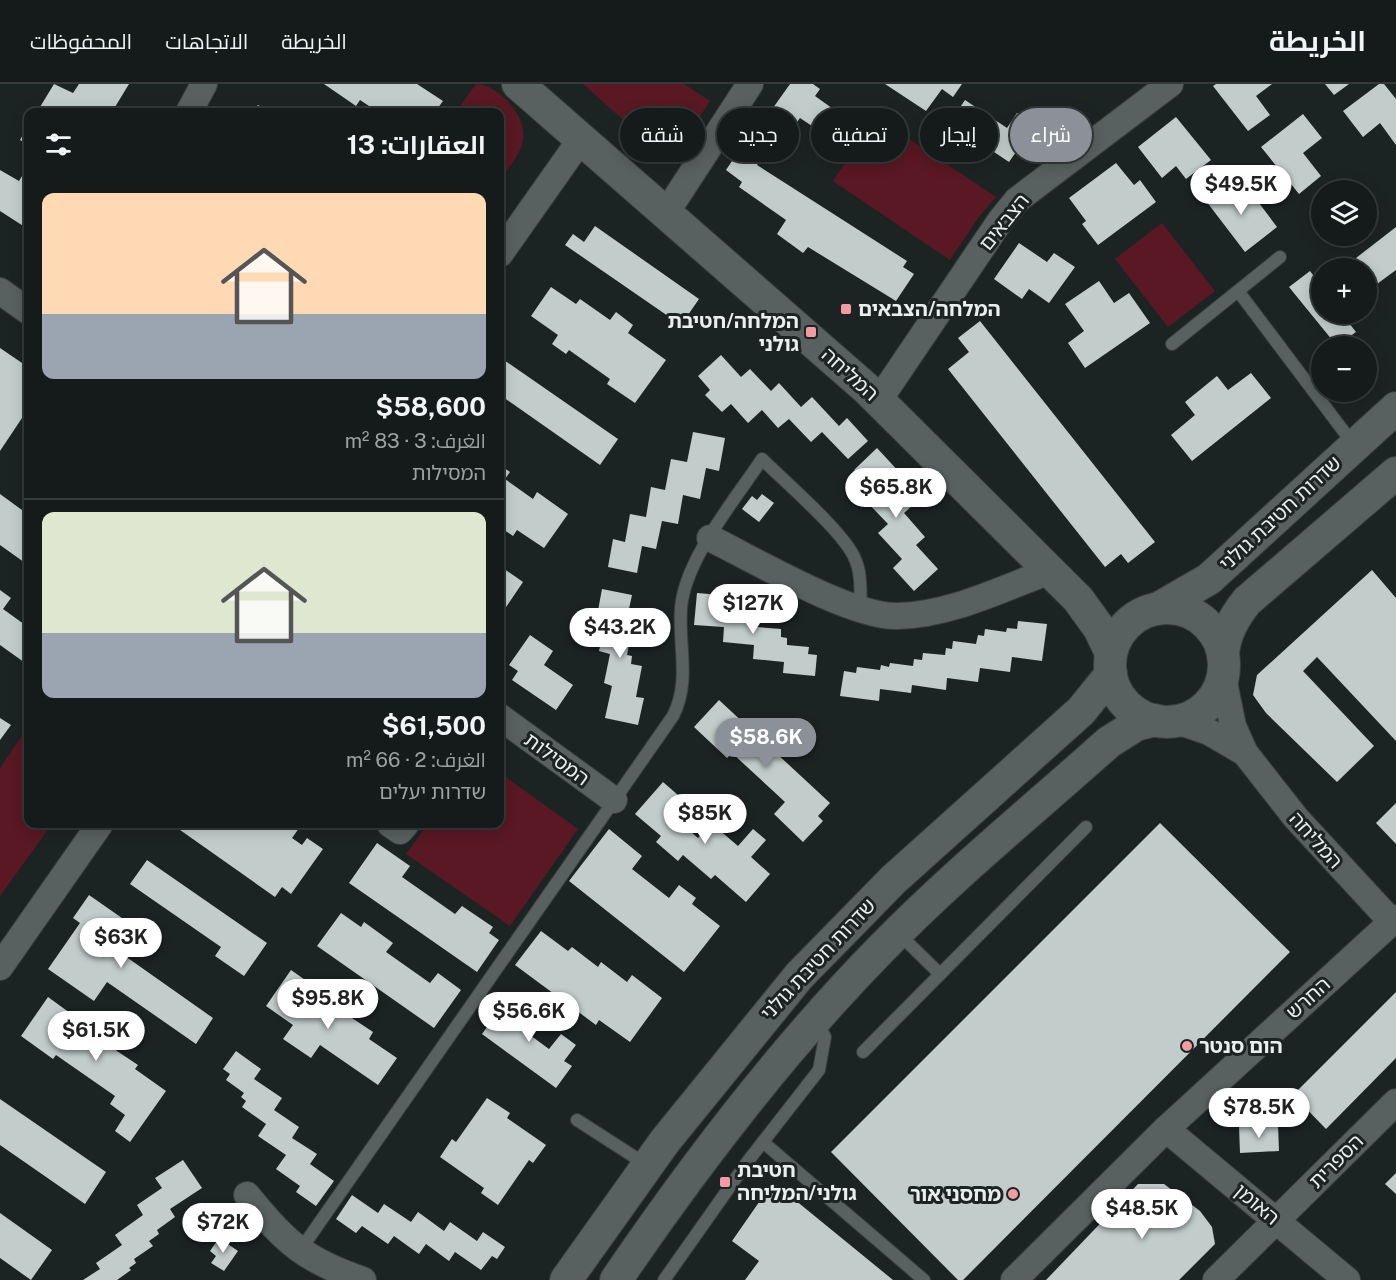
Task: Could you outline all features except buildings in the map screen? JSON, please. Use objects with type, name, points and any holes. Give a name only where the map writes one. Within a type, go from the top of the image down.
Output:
[{"type":"street","points":[[191,108],[204,84]]},
{"type":"street","name":"המליחה","points":[[518,84],[879,400],[1055,576],[1089,614],[1111,664]]},
{"type":"street","points":[[666,213],[750,84]]},
{"type":"street","name":"הצבאים","points":[[879,400],[1017,201],[1170,84]]},
{"type":"street","points":[[504,248],[581,139]]},
{"type":"street","points":[[0,291],[24,308]]},
{"type":"street","name":"שדרות חטיבת גולני","points":[[1152,610],[1209,579],[1396,408]]},
{"type":"street","points":[[1223,666],[1215,634],[1200,618],[1179,609],[1152,610],[1137,616],[1120,632],[1111,664],[1114,685],[1126,704],[1144,717],[1166,720],[1197,713],[1214,697],[1223,666],[1223,643],[1230,627],[1247,601],[1396,473]]},
{"type":"street","points":[[710,538],[861,611],[896,616],[940,611],[1055,576]]},
{"type":"street","name":"המליחה","points":[[1055,576],[1097,602],[1116,609],[1152,610]]},
{"type":"street","name":"שדרות חטיבת גולני","points":[[566,1280],[647,1165],[741,1044],[829,943],[914,861],[1081,711],[1111,664]]},
{"type":"street","name":"המליחה","points":[[1223,666],[1233,726],[1245,753],[1296,818],[1394,920]]},
{"type":"street","name":"המסילות","points":[[504,720],[614,800]]},
{"type":"street","name":"המליחה","points":[[1166,720],[1209,732],[1245,753]]},
{"type":"street","name":"שדרות חטיבת גולני","points":[[616,1280],[710,1150],[817,1019],[898,932],[1109,742],[1136,725],[1166,720]]},
{"type":"street","points":[[0,967],[97,828]]},
{"type":"street","name":"החרש","points":[[1014,1280],[1166,1129],[1394,920]]},
{"type":"street","name":"הספרית","points":[[1216,1280],[1396,1102]]},
{"type":"street","name":"האומן","points":[[1166,1129],[1347,1280]]},
{"type":"street","points":[[247,1195],[278,1233],[299,1252],[327,1268],[363,1280]]},
{"type":"lane","points":[[1172,344],[1280,257]]},
{"type":"lane","points":[[1238,291],[1354,445]]},
{"type":"lane","points":[[299,1252],[679,705],[683,681],[683,598],[693,568],[762,459],[844,541],[855,558],[860,578],[861,611]]},
{"type":"lane","points":[[863,1052],[1086,827]]},
{"type":"lane","points":[[898,932],[940,974]]},
{"type":"lane","points":[[664,1280],[763,1142],[819,1070],[825,1037],[817,1019]]},
{"type":"lane","points":[[577,1120],[647,1165]]},
{"type":"lane","points":[[763,1142],[924,1280]]},
{"type":"shaded area","points":[[476,84],[484,85],[502,95],[516,111],[523,130],[523,139],[520,150],[504,175],[504,108],[459,108]]},
{"type":"shaded area","points":[[583,84],[684,84],[710,101],[705,109],[620,108],[620,117]]},
{"type":"shaded area","points":[[908,138],[920,146],[920,162],[944,162],[996,197],[978,218],[950,260],[833,181],[846,162],[908,162]]},
{"type":"shaded area","points":[[1162,223],[1215,291],[1168,327],[1115,259]]},
{"type":"shaded area","points":[[24,733],[24,828],[49,828],[0,896],[0,768]]},
{"type":"shaded area","points":[[504,776],[578,829],[510,926],[406,854],[425,828],[504,828]]},
{"type":"place","name":"המלחה/הצבאים","points":[[846,309]]},
{"type":"place","name":"המלחה/חטיבת גולני","points":[[811,332]]},
{"type":"place","name":"הום סנטר","points":[[1187,1046]]},
{"type":"place","name":"חטיבת גולני/המליחה","points":[[725,1182]]},
{"type":"place","name":"מחסני אור","points":[[1013,1194]]}]
